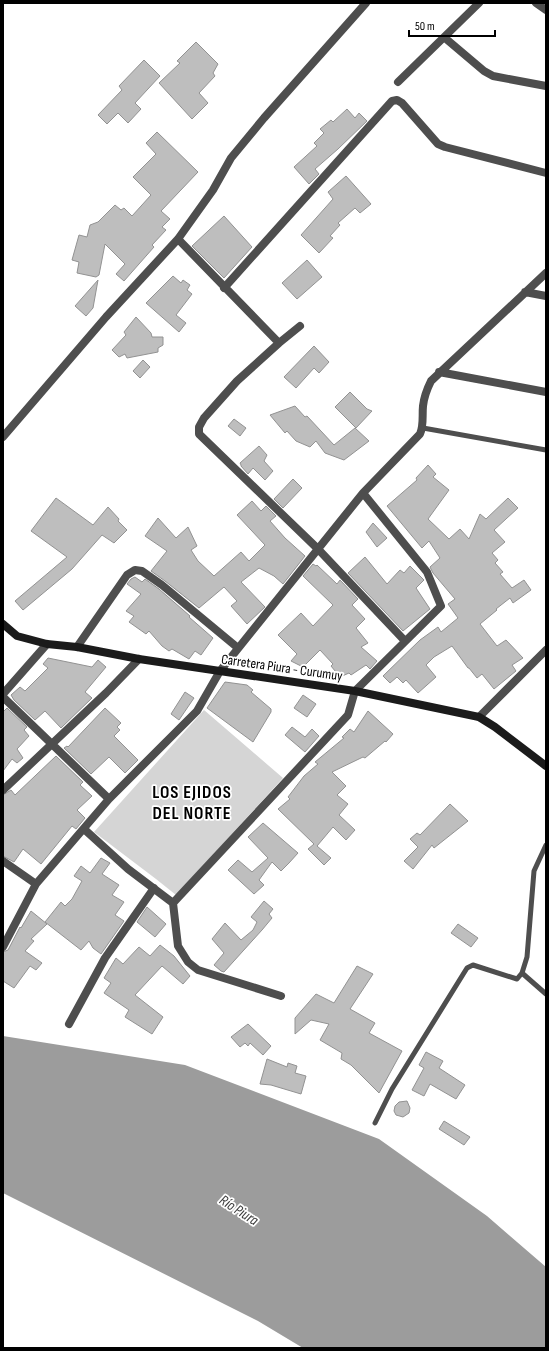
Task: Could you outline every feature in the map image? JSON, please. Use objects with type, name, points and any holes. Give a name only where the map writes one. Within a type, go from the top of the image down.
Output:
[{"type":"main road","name":"Carretera Piura - Curumuy","points":[[3,624],[18,636],[47,644],[76,647],[139,659],[355,691],[478,717],[495,727],[546,766]]},
{"type":"street","points":[[3,437],[106,317],[178,239],[213,190],[231,158],[264,118],[366,3]]},
{"type":"street","points":[[398,82],[445,38],[479,3]]},
{"type":"street","points":[[536,3],[546,10]]},
{"type":"street","points":[[445,38],[484,71],[493,76],[546,86]]},
{"type":"street","points":[[224,288],[392,101],[397,100],[402,103],[438,144],[444,147],[546,173]]},
{"type":"street","points":[[178,239],[279,343]]},
{"type":"street","points":[[3,947],[36,884],[109,799],[197,711],[220,671],[238,648],[363,493],[420,434],[423,428],[423,407],[426,390],[430,381],[546,273]]},
{"type":"street","points":[[525,292],[546,296]]},
{"type":"street","points":[[300,326],[237,381],[204,418],[199,427],[199,434],[318,549],[405,641]]},
{"type":"street","points":[[439,372],[546,392]]},
{"type":"street","points":[[173,903],[348,715],[355,691],[441,606],[427,572],[363,493]]},
{"type":"street","points":[[76,647],[128,575],[135,570],[142,571],[162,584],[238,648]]},
{"type":"street","points":[[3,694],[47,644]]},
{"type":"street","points":[[478,717],[546,650]]},
{"type":"street","points":[[3,790],[106,694],[139,659]]},
{"type":"street","points":[[3,697],[109,799]]},
{"type":"street","points":[[84,828],[128,869],[173,903],[178,946],[188,962],[198,970],[281,996]]},
{"type":"street","points":[[3,861],[36,884]]},
{"type":"street","points":[[69,1024],[105,958],[154,888]]},
{"type":"lane","points":[[423,428],[546,450]]},
{"type":"lane","points":[[375,1123],[392,1089],[467,968],[473,965],[517,978],[522,973],[527,957],[534,871],[546,845]]},
{"type":"lane","points":[[522,973],[546,994]]},
{"type":"shaded area","points":[[204,710],[283,778],[176,895],[94,832]]},
{"type":"water","name":"Río Piura","points":[[3,1036],[185,1065],[379,1139],[487,1216],[546,1267],[546,1348],[303,1348],[258,1321],[3,1193]]},
{"type":"building","points":[[196,42],[218,64],[213,73],[215,76],[199,93],[208,103],[192,119],[159,83],[180,63],[177,61]]},
{"type":"building","points":[[144,60],[160,76],[135,103],[141,109],[128,123],[118,113],[107,124],[98,115],[122,90],[119,86]]},
{"type":"building","points":[[347,109],[355,118],[359,113],[367,121],[315,169],[319,174],[309,184],[294,167],[317,146],[314,143],[324,133],[320,129],[331,120],[333,122]]},
{"type":"building","points":[[157,132],[198,172],[161,211],[170,219],[162,227],[166,230],[152,245],[154,247],[124,281],[116,274],[125,264],[105,244],[99,275],[96,277],[77,273],[79,262],[72,260],[79,235],[87,237],[90,225],[98,222],[115,205],[121,210],[124,208],[132,216],[151,195],[133,177],[156,154],[146,143]]},
{"type":"building","points":[[346,176],[371,204],[360,213],[355,208],[338,223],[340,225],[330,236],[333,238],[319,253],[301,235],[333,199],[328,192]]},
{"type":"building","points":[[224,216],[252,247],[224,278],[192,246]]},
{"type":"building","points":[[307,260],[322,277],[297,299],[282,283]]},
{"type":"building","points":[[173,276],[181,283],[183,280],[190,285],[187,290],[192,294],[176,315],[186,323],[179,332],[146,303]]},
{"type":"building","points":[[98,280],[93,308],[86,316],[75,306]]},
{"type":"building","points":[[136,317],[151,333],[152,337],[163,337],[163,345],[158,348],[158,352],[127,358],[125,354],[119,357],[112,350],[126,335],[124,332]]},
{"type":"building","points":[[314,346],[329,362],[319,373],[314,368],[296,388],[284,377]]},
{"type":"building","points":[[143,360],[150,367],[140,378],[133,371]]},
{"type":"building","points":[[350,392],[367,409],[372,411],[356,428],[335,407]]},
{"type":"building","points":[[295,406],[305,417],[307,416],[334,445],[355,428],[369,441],[344,460],[325,453],[316,441],[310,447],[296,441],[287,431],[285,433],[270,415]]},
{"type":"building","points":[[234,419],[246,428],[240,436],[228,426]]},
{"type":"building","points":[[259,446],[267,455],[264,461],[273,471],[265,480],[253,468],[248,474],[240,463]]},
{"type":"building","points":[[428,465],[436,474],[433,477],[449,490],[428,519],[449,539],[460,529],[469,539],[480,514],[486,519],[508,498],[518,508],[494,530],[505,542],[492,553],[498,560],[495,563],[503,572],[500,574],[512,588],[524,580],[531,590],[513,603],[510,598],[480,624],[497,646],[506,640],[523,658],[512,665],[516,671],[494,689],[482,674],[477,678],[452,646],[434,657],[426,665],[436,677],[418,693],[406,680],[403,683],[397,677],[390,683],[383,676],[420,640],[438,627],[441,632],[458,618],[448,604],[455,599],[433,573],[430,567],[440,558],[429,541],[422,548],[387,506],[417,480],[416,478]]},
{"type":"building","points":[[293,479],[302,488],[283,508],[274,499]]},
{"type":"building","points":[[56,498],[93,525],[108,507],[119,519],[118,521],[127,530],[114,543],[102,535],[72,569],[23,610],[15,601],[67,557],[31,531]]},
{"type":"building","points":[[252,501],[261,511],[266,506],[276,516],[270,521],[285,538],[305,556],[283,584],[274,576],[259,568],[241,582],[265,607],[247,624],[231,606],[237,601],[224,587],[199,608],[151,571],[167,551],[145,536],[158,518],[176,538],[188,527],[197,546],[191,550],[198,561],[214,576],[241,552],[249,561],[265,545],[237,515]]},
{"type":"building","points":[[373,523],[387,538],[377,547],[366,532]]},
{"type":"building","points":[[365,557],[387,584],[400,570],[404,573],[410,566],[424,580],[416,588],[430,609],[403,631],[348,573]]},
{"type":"building","points":[[313,564],[316,566],[317,565],[337,584],[340,580],[358,599],[352,605],[365,619],[356,628],[368,643],[361,647],[377,661],[370,669],[366,665],[351,675],[349,673],[340,677],[331,666],[333,664],[320,650],[303,667],[291,661],[297,654],[278,635],[301,613],[313,626],[333,605],[303,576]]},
{"type":"building","points":[[135,577],[142,582],[145,579],[159,589],[213,638],[201,655],[195,651],[189,659],[172,649],[169,651],[162,646],[149,631],[146,634],[129,622],[134,616],[126,611],[141,594],[127,584]]},
{"type":"building","points":[[48,658],[92,667],[98,660],[106,667],[85,692],[92,698],[61,728],[45,711],[35,720],[14,700],[11,695],[20,687],[25,691],[48,668],[43,664]]},
{"type":"building","points":[[225,682],[247,685],[253,690],[251,692],[271,709],[271,712],[253,742],[207,708]]},
{"type":"building","points":[[185,692],[194,698],[179,720],[171,714]]},
{"type":"building","points":[[303,695],[316,704],[307,717],[294,708]]},
{"type":"building","points":[[7,708],[27,727],[24,730],[29,736],[17,749],[23,758],[17,763],[12,759],[3,771],[3,712]]},
{"type":"building","points":[[105,708],[121,723],[117,727],[120,730],[114,736],[138,760],[125,773],[109,757],[91,774],[64,748],[67,746],[68,747]]},
{"type":"building","points":[[368,711],[393,734],[386,742],[385,741],[365,758],[363,757],[332,772],[346,786],[337,795],[348,804],[339,815],[355,830],[346,840],[333,827],[317,846],[331,858],[324,865],[308,849],[314,844],[278,809],[290,799],[288,797],[304,776],[318,764],[315,762],[344,738],[342,737],[350,729],[354,732]]},
{"type":"building","points":[[292,727],[305,737],[312,729],[319,736],[305,752],[285,735]]},
{"type":"building","points":[[56,756],[83,782],[80,785],[92,796],[77,810],[85,818],[76,829],[72,826],[41,864],[23,849],[14,862],[3,856],[3,795],[11,790],[15,795]]},
{"type":"building","points":[[450,804],[468,821],[434,848],[432,845],[413,869],[404,861],[418,847],[410,839],[417,833],[420,835]]},
{"type":"building","points":[[263,823],[298,853],[281,871],[272,862],[259,880],[264,885],[254,894],[228,870],[238,860],[252,872],[268,858],[248,837]]},
{"type":"building","points":[[101,858],[110,863],[102,874],[119,885],[112,895],[124,902],[115,915],[124,921],[101,954],[93,948],[89,941],[81,950],[45,922],[61,902],[65,906],[72,899],[82,881],[74,876],[81,866],[90,873]]},
{"type":"building","points":[[264,901],[273,909],[269,914],[272,918],[224,972],[221,971],[214,965],[224,953],[212,939],[225,923],[241,940],[253,930],[257,922],[251,917]]},
{"type":"building","points":[[147,907],[166,924],[155,937],[137,922]]},
{"type":"building","points":[[31,911],[47,924],[31,939],[34,941],[25,951],[42,963],[36,970],[30,966],[14,988],[3,981],[3,952],[8,950],[20,927],[21,928]]},
{"type":"building","points":[[458,924],[478,938],[471,947],[451,933]]},
{"type":"building","points":[[160,945],[174,956],[190,976],[183,984],[162,966],[135,995],[163,1017],[152,1034],[125,1017],[129,1010],[104,993],[111,983],[104,978],[116,958],[123,964],[139,947],[150,956]]},
{"type":"building","points":[[357,966],[373,974],[350,1009],[375,1023],[369,1033],[402,1051],[379,1093],[351,1065],[341,1059],[342,1053],[320,1040],[329,1024],[311,1020],[295,1034],[295,1018],[316,994],[334,1003]]},
{"type":"building","points":[[248,1024],[271,1046],[263,1055],[250,1043],[248,1046],[245,1043],[240,1047],[231,1037]]},
{"type":"building","points":[[426,1052],[443,1061],[439,1068],[465,1085],[456,1099],[430,1084],[424,1096],[412,1090],[424,1068],[419,1065]]},
{"type":"building","points":[[267,1059],[287,1067],[288,1063],[297,1066],[295,1073],[306,1076],[301,1094],[271,1085],[260,1084]]},
{"type":"building","points":[[407,1101],[410,1108],[409,1113],[403,1117],[396,1115],[394,1111],[395,1106],[399,1102]]},
{"type":"building","points":[[444,1121],[470,1137],[464,1145],[439,1129]]},
{"type":"district","name":"LOS EJIDOS DEL NORTE","points":[[192,802]]}]
